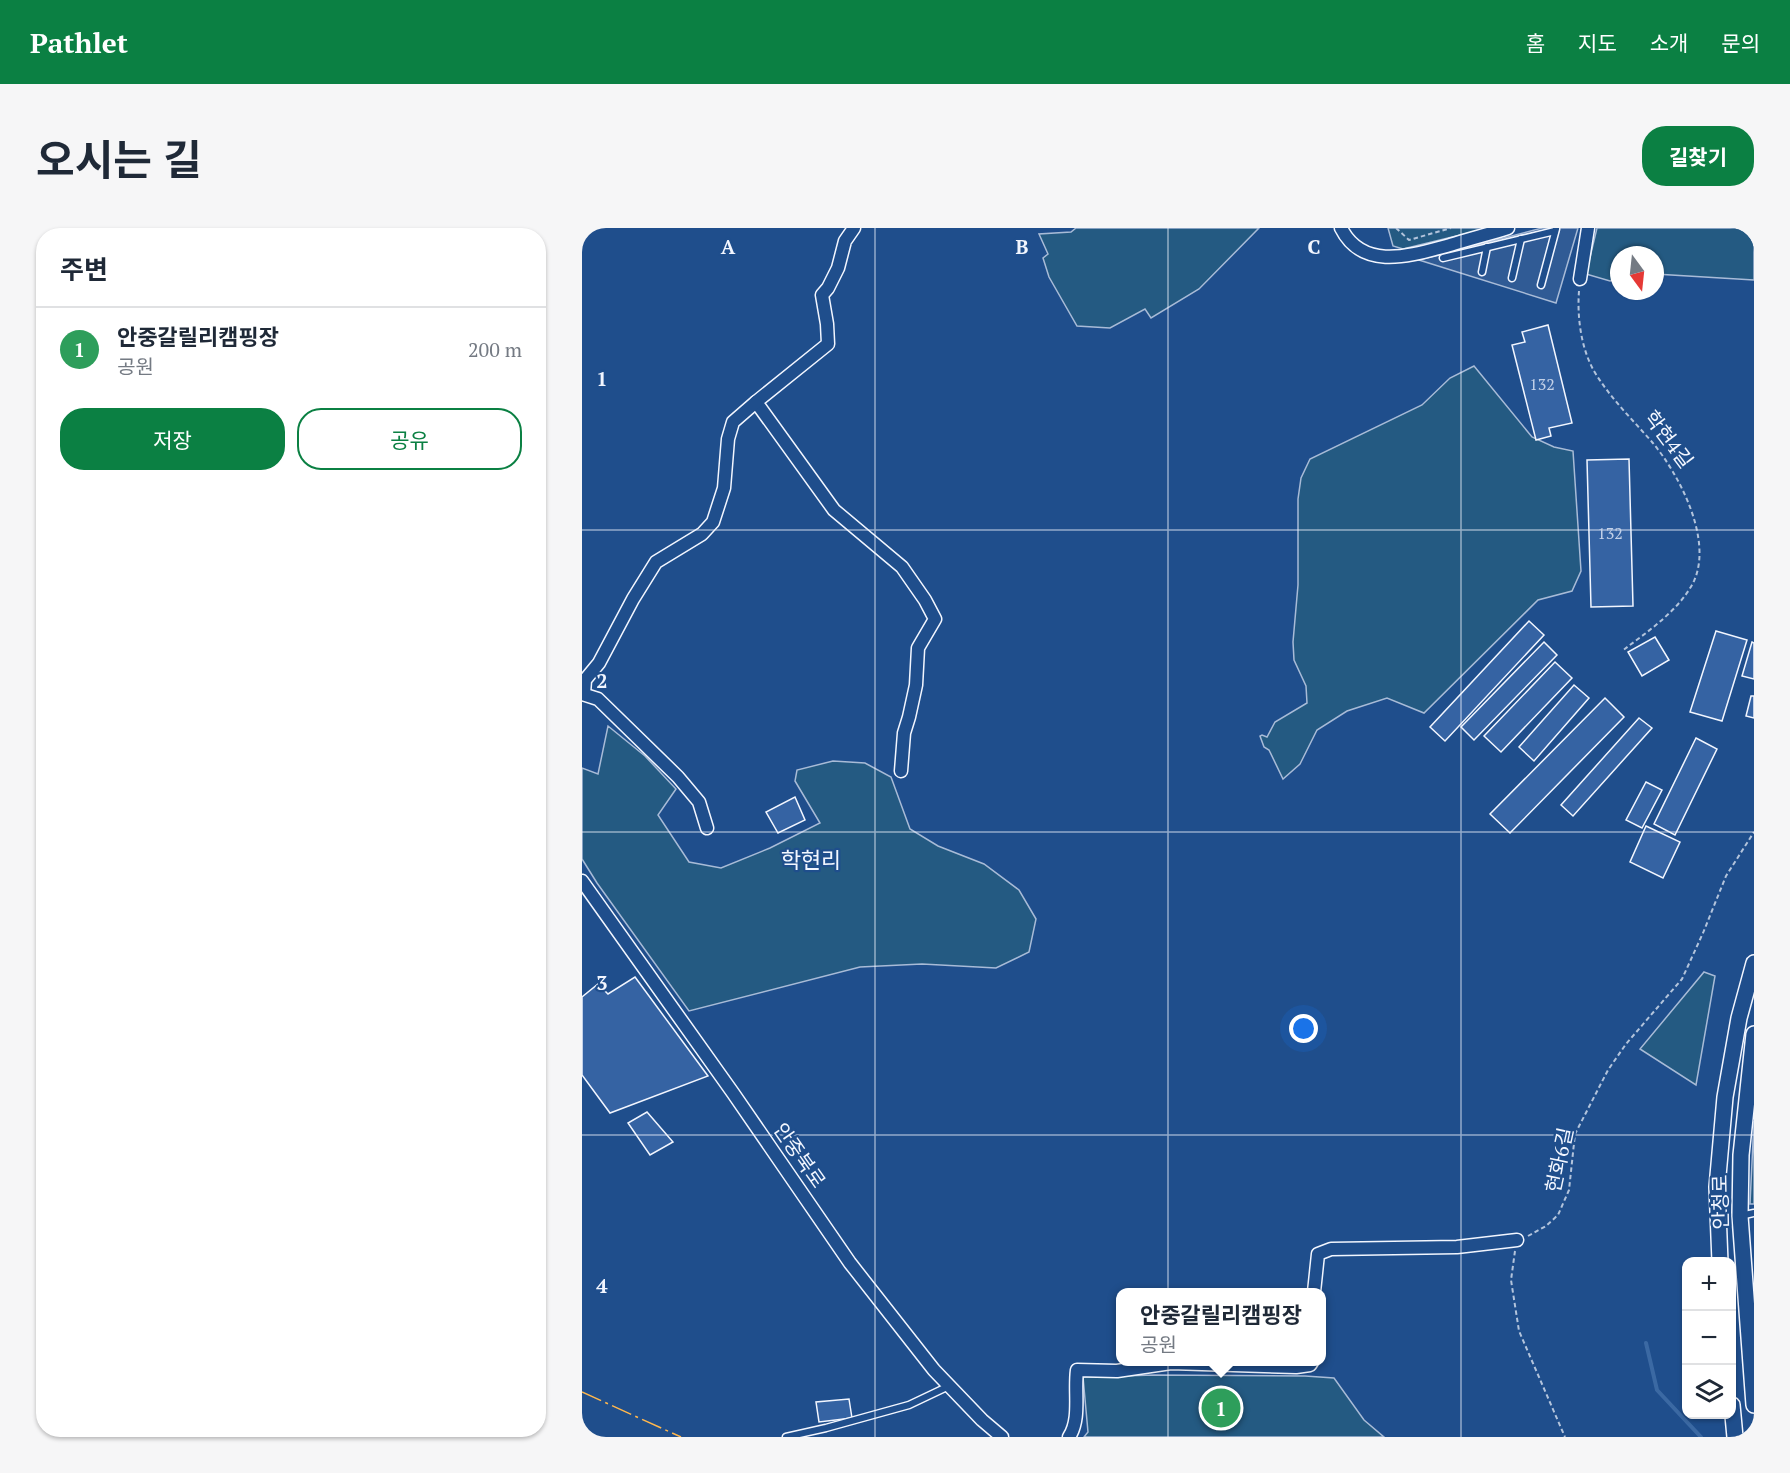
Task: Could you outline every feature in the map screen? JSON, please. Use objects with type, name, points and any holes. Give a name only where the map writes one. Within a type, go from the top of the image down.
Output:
[{"type":"street","points":[[707,828],[699,802],[678,777],[598,699],[583,694],[585,680],[599,663],[633,599],[656,562],[702,534],[713,522],[724,488],[728,439],[733,422],[828,344],[822,295],[838,267],[845,241],[854,228]]},
{"type":"street","points":[[1341,228],[1357,248],[1378,257],[1408,257],[1508,228]]},
{"type":"street","points":[[1580,279],[1588,228]]},
{"type":"street","points":[[756,402],[834,510],[902,567],[935,619],[918,648],[916,686],[904,732],[900,771]]},
{"type":"street","name":"안중북로","points":[[582,881],[726,1083],[850,1263],[934,1370],[982,1420],[1002,1437]]},
{"type":"street","name":"안청로","points":[[1720,1257],[1718,1187],[1725,1097],[1739,1018],[1754,963]]},
{"type":"street","name":"안청로","points":[[1754,1034],[1741,1155],[1747,1214],[1754,1405]]},
{"type":"street","points":[[1315,1288],[1318,1254],[1331,1249],[1457,1247],[1517,1240]]},
{"type":"street","points":[[1069,1437],[1076,1428],[1077,1371],[1117,1371],[1151,1366]]},
{"type":"street","points":[[1246,1366],[1296,1368],[1305,1366]]},
{"type":"street","points":[[1733,1419],[1735,1437]]},
{"type":"lane","points":[[1443,258],[1555,230],[1541,285]]},
{"type":"lane","points":[[1512,278],[1521,239]]},
{"type":"lane","points":[[1482,272],[1487,247]]},
{"type":"lane","points":[[786,1437],[909,1405],[950,1386]]},
{"type":"path","points":[[1396,228],[1409,240],[1451,228]]},
{"type":"path","name":"학현4길","points":[[1580,279],[1578,310],[1584,344],[1593,370],[1624,412],[1653,444],[1675,476],[1698,531],[1699,557],[1694,580],[1684,597],[1622,651]]},
{"type":"path","name":"현화6길","points":[[1517,1240],[1546,1226],[1558,1215],[1569,1190],[1575,1134],[1580,1123],[1608,1070],[1626,1044],[1682,979],[1726,876],[1754,832]]},
{"type":"path","points":[[1517,1240],[1511,1280],[1519,1330],[1565,1437]]},
{"type":"shaded area","points":[[1076,228],[1259,228],[1199,289],[1151,318],[1145,309],[1110,328],[1077,326],[1049,277],[1043,258],[1048,254],[1039,234],[1071,232]]},
{"type":"shaded area","points":[[1388,228],[1489,228],[1403,249],[1393,246]]},
{"type":"shaded area","points":[[1542,228],[1578,228],[1556,303],[1419,260]]},
{"type":"shaded area","points":[[1597,228],[1754,228],[1754,280],[1664,275],[1664,246],[1610,246],[1610,281],[1586,274]]},
{"type":"shaded area","points":[[1474,366],[1532,437],[1554,447],[1573,451],[1581,571],[1572,591],[1538,600],[1424,713],[1387,698],[1347,711],[1317,730],[1300,764],[1283,779],[1260,736],[1267,737],[1275,722],[1307,703],[1306,686],[1294,660],[1293,642],[1298,585],[1298,499],[1301,478],[1310,459],[1422,405],[1450,378]]},
{"type":"shaded area","points":[[608,726],[645,756],[676,789],[658,815],[689,862],[721,868],[770,848],[820,823],[795,781],[797,770],[833,761],[865,763],[891,777],[910,829],[938,846],[984,864],[1019,890],[1036,919],[1029,952],[996,968],[922,964],[860,967],[689,1011],[582,859],[582,768],[598,774]]},
{"type":"shaded area","points":[[1704,972],[1715,976],[1696,1085],[1640,1049]]},
{"type":"shaded area","points":[[1754,1121],[1754,1204],[1750,1204]]},
{"type":"shaded area","points":[[1155,1375],[1334,1378],[1364,1420],[1384,1437],[1084,1437],[1088,1432],[1083,1377]]},
{"type":"building","points":[[1548,325],[1572,423],[1549,428],[1551,436],[1536,440],[1512,345],[1525,342],[1522,332]]},
{"type":"building","points":[[1629,459],[1633,606],[1591,607],[1587,460]]},
{"type":"building","points":[[1529,621],[1544,635],[1445,741],[1430,727]]},
{"type":"building","points":[[1716,631],[1747,640],[1722,721],[1690,712]]},
{"type":"building","points":[[1655,637],[1669,660],[1642,676],[1628,652]]},
{"type":"building","points":[[1544,642],[1557,655],[1474,740],[1461,727]]},
{"type":"building","points":[[1752,642],[1754,643],[1754,679],[1742,676]]},
{"type":"building","points":[[1555,662],[1572,678],[1501,752],[1484,736]]},
{"type":"building","points":[[1574,685],[1589,698],[1534,761],[1519,747]]},
{"type":"building","points":[[1751,696],[1754,696],[1754,718],[1746,716]]},
{"type":"building","points":[[1605,698],[1624,717],[1510,833],[1490,814]]},
{"type":"building","points":[[1639,718],[1652,728],[1573,816],[1561,805]]},
{"type":"building","points":[[1696,738],[1717,749],[1675,835],[1654,824]]},
{"type":"building","points":[[1646,782],[1662,790],[1642,828],[1626,820]]},
{"type":"building","points":[[795,797],[805,820],[778,833],[766,812]]},
{"type":"building","points":[[1646,826],[1680,842],[1663,878],[1630,862]]},
{"type":"building","points":[[635,977],[708,1076],[610,1113],[582,1075],[582,997],[598,984],[608,994]]},
{"type":"building","points":[[647,1112],[673,1142],[650,1155],[628,1123]]},
{"type":"building","points":[[849,1399],[852,1418],[819,1422],[816,1402]]},
{"type":"waterway","points":[[1646,1343],[1657,1390],[1701,1437]]},
{"type":"power","points":[[582,1392],[681,1437]]},
{"type":"place","name":"안중갈릴리캠핑장","points":[[1221,1408]]},
{"type":"district","name":"학현리","points":[[811,859]]}]
